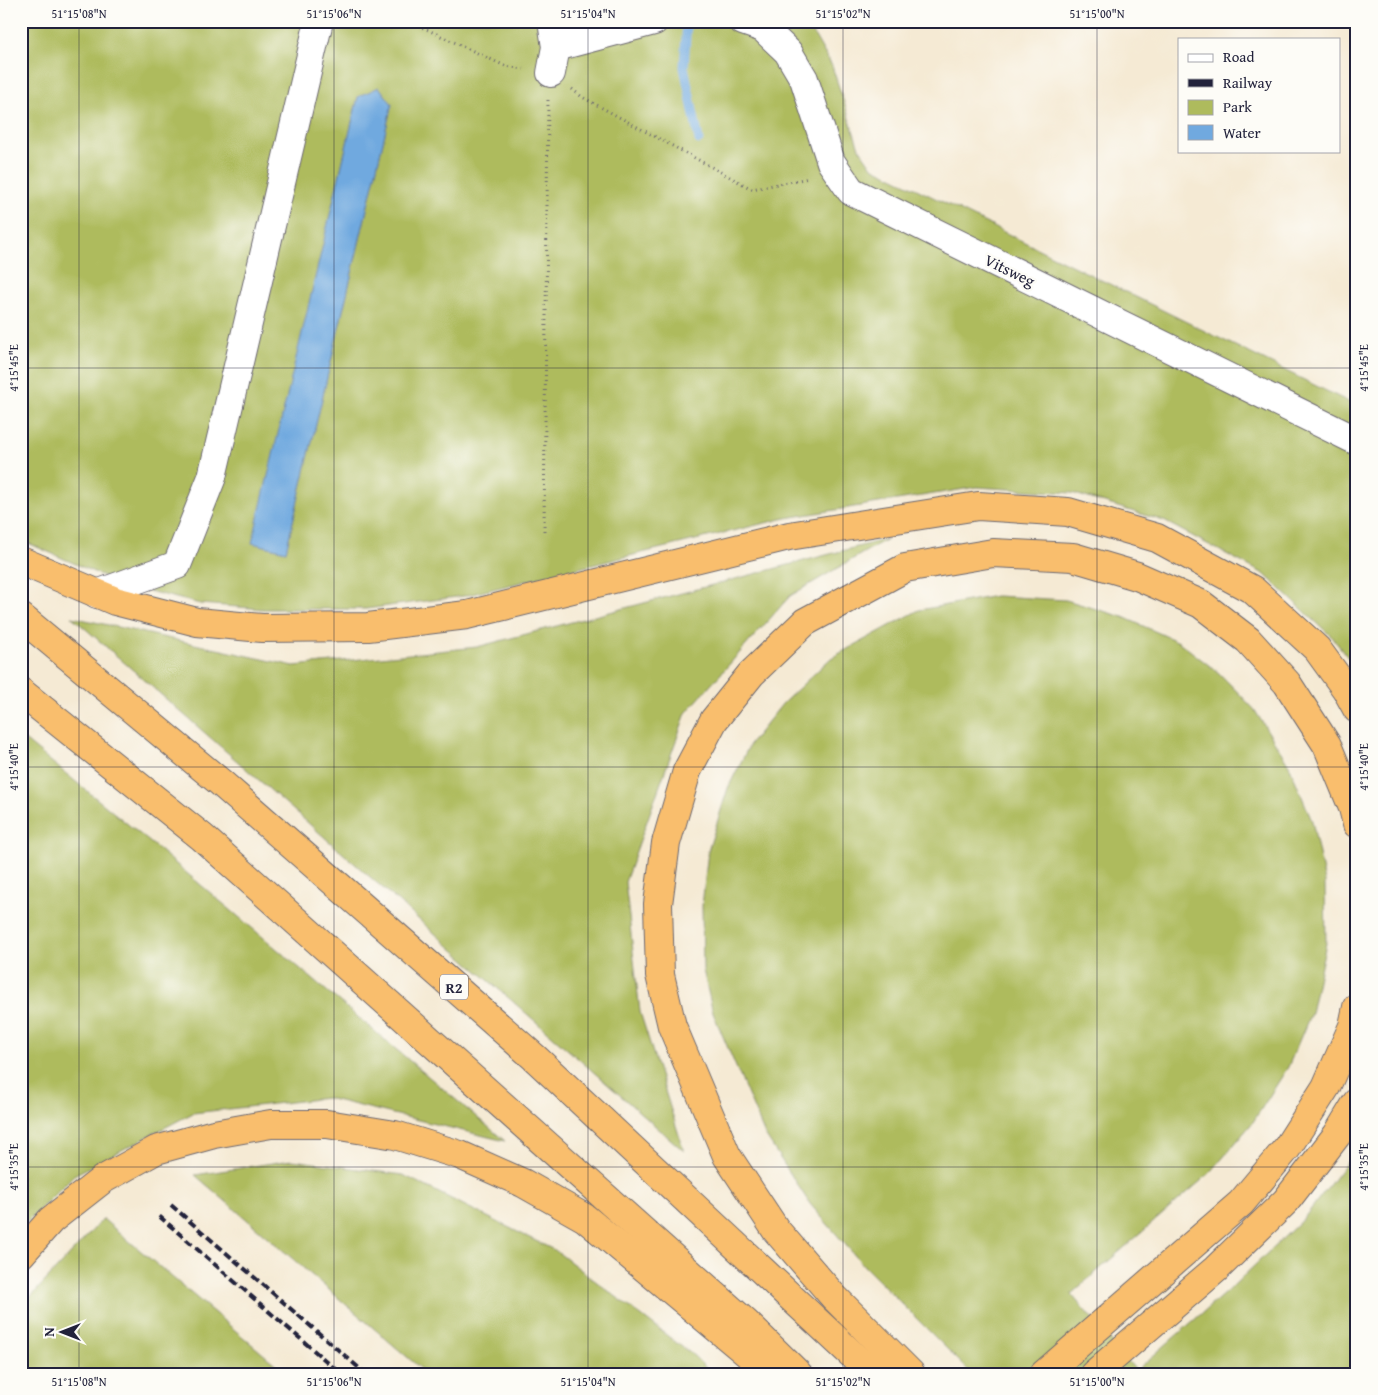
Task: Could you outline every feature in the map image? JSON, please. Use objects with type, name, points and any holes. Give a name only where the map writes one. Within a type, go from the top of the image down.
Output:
[{"type":"highway","points":[[21,560],[115,601],[197,622],[262,628],[368,628],[467,614],[789,536],[978,506],[1068,512],[1157,538],[1253,590],[1317,649],[1346,689],[1357,708]]},
{"type":"highway","points":[[911,1374],[834,1297],[776,1230],[727,1156],[672,1026],[660,975],[658,904],[666,843],[687,771],[714,720],[751,674],[805,622],[905,568],[993,553],[1073,557],[1137,576],[1201,604],[1248,640],[1288,683],[1327,745],[1354,808],[1357,824]]},
{"type":"highway","name":"R2","points":[[21,617],[220,782],[526,1050],[873,1374]]},
{"type":"highway","points":[[21,692],[202,836],[747,1324],[798,1374]]},
{"type":"highway","points":[[1044,1374],[1241,1203],[1288,1148],[1326,1087],[1353,1026],[1357,1007]]},
{"type":"highway","points":[[1094,1374],[1216,1269],[1286,1201],[1336,1135],[1357,1102]]},
{"type":"highway","points":[[21,1254],[51,1220],[102,1180],[156,1150],[214,1134],[271,1124],[327,1124],[395,1135],[460,1155],[523,1183],[584,1218],[772,1374]]},
{"type":"street","points":[[98,594],[177,565],[212,477],[319,21]]},
{"type":"street","points":[[551,73],[554,34],[654,21]]},
{"type":"street","name":"Vitsweg","points":[[743,21],[763,28],[788,52],[804,79],[831,162],[851,191],[1357,441]]},
{"type":"path","points":[[409,21],[505,66],[551,73],[582,97],[752,189],[818,176],[851,191]]},
{"type":"path","points":[[544,531],[548,86],[551,73]]},
{"type":"green space","points":[[21,21],[800,21],[813,33],[832,66],[859,148],[872,167],[1357,406],[1357,669],[1331,636],[1264,574],[1164,521],[1072,493],[977,487],[786,518],[464,596],[366,609],[263,609],[200,604],[121,584],[21,540]],"holes":[[[379,87],[392,104],[286,551],[253,543],[358,97]]]},
{"type":"green space","points":[[887,539],[790,596],[686,713],[625,882],[640,1012],[684,1151],[72,617],[294,666],[477,647]]},
{"type":"green space","points":[[996,596],[1066,600],[1123,617],[1179,642],[1219,673],[1254,709],[1289,765],[1312,821],[1325,882],[1326,943],[1311,1013],[1288,1067],[1253,1122],[1211,1172],[1071,1294],[1139,1374],[972,1374],[865,1267],[810,1204],[765,1135],[713,1013],[703,970],[702,906],[708,851],[728,788],[750,744],[783,703],[831,658],[919,610]]},
{"type":"green space","points":[[21,737],[157,848],[505,1141],[327,1098],[193,1113],[74,1175],[21,1228]]},
{"type":"green space","points":[[1357,1149],[1357,1321],[1350,1327],[1357,1329],[1357,1374],[1143,1374],[1139,1368],[1232,1287],[1304,1218]]},
{"type":"green space","points":[[292,1160],[403,1175],[556,1251],[694,1356],[712,1374],[427,1374],[195,1175]]},
{"type":"green space","points":[[103,1219],[287,1374],[21,1374],[21,1309],[23,1305]]},
{"type":"water","points":[[379,87],[392,104],[286,551],[252,543],[358,97]]},
{"type":"waterway","points":[[687,21],[684,67],[699,140]]},
{"type":"railway","points":[[171,1205],[366,1374]]},
{"type":"railway","points":[[159,1216],[341,1374]]}]
